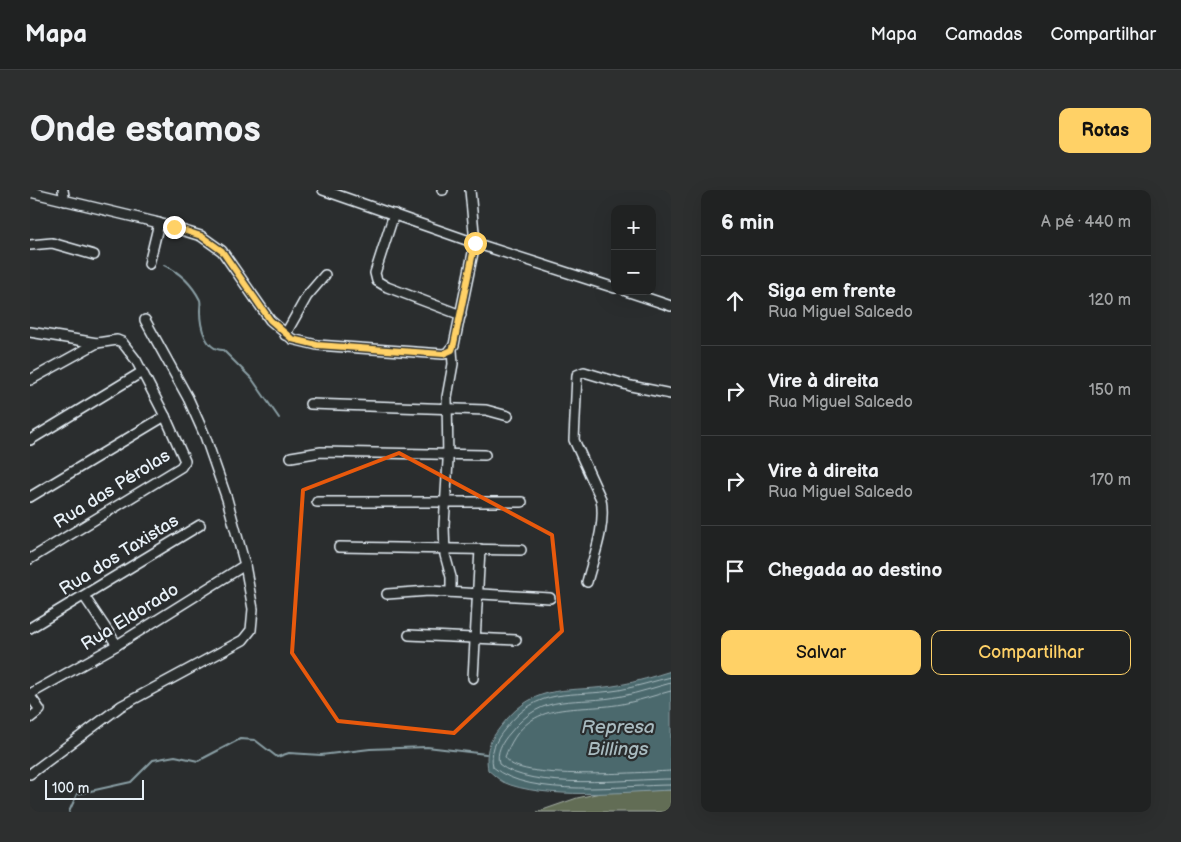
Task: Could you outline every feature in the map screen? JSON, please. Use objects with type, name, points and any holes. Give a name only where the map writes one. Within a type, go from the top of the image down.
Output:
[{"type":"street","points":[[62,190],[65,201]]},
{"type":"street","points":[[323,190],[475,243],[611,287]]},
{"type":"street","points":[[451,592],[451,576],[444,548],[448,454],[447,408],[453,364],[452,350],[475,243],[470,190]]},
{"type":"street","points":[[30,192],[159,223],[187,231],[213,244],[232,264],[270,320],[285,335],[303,343],[443,354],[452,350]]},
{"type":"street","points":[[394,214],[375,273],[377,280],[387,287],[461,315]]},
{"type":"street","points":[[150,264],[159,223]]},
{"type":"street","points":[[30,245],[52,243],[94,255]]},
{"type":"street","points":[[285,335],[307,296],[325,275]]},
{"type":"street","points":[[638,295],[671,306]]},
{"type":"street","points":[[30,774],[121,706],[248,635],[253,620],[245,565],[230,509],[205,436],[173,368],[145,320]]},
{"type":"street","points":[[30,332],[97,343]]},
{"type":"street","points":[[30,378],[97,343],[112,340],[122,342],[142,372],[165,416],[30,498]]},
{"type":"street","points":[[30,440],[142,372]]},
{"type":"street","points":[[587,582],[602,523],[603,507],[602,499],[574,440],[578,375],[584,372],[631,386],[671,394]]},
{"type":"street","points":[[310,404],[486,410],[508,416]]},
{"type":"street","name":"Rua das Pérolas","points":[[30,559],[181,466],[185,461],[165,416]]},
{"type":"street","points":[[291,457],[321,452],[485,454]]},
{"type":"street","points":[[317,502],[522,502]]},
{"type":"street","name":"Rua dos Taxistas","points":[[30,628],[200,524]]},
{"type":"street","points":[[339,546],[521,550]]},
{"type":"street","points":[[473,678],[480,549]]},
{"type":"street","name":"Rua Eldorado","points":[[30,695],[117,645],[245,565]]},
{"type":"street","points":[[387,594],[451,592],[550,598]]},
{"type":"street","points":[[84,596],[117,645]]},
{"type":"street","points":[[409,635],[516,640]]},
{"type":"street","points":[[30,695],[40,709],[39,712],[30,718]]},
{"type":"highlighted area","points":[[399,453],[552,535],[562,631],[454,733],[338,721],[292,653],[303,490]]},
{"type":"green space","points":[[671,790],[671,812],[537,812],[577,798],[605,792]]},
{"type":"water","name":"Represa Billings","points":[[671,671],[671,790],[586,794],[540,791],[520,788],[503,782],[488,770],[488,751],[494,736],[515,711],[528,701],[541,695],[555,692],[619,685]]},
{"type":"waterway","points":[[164,265],[181,275],[197,294],[200,301],[200,317],[208,342],[217,349],[223,350],[252,379],[279,418]]},
{"type":"waterway","points":[[69,812],[77,794],[131,782],[153,760],[175,756],[198,761],[240,739],[255,740],[277,757],[289,753],[321,755],[370,749],[427,747],[486,754]]},
{"type":"route","points":[[174,227],[201,236],[222,251],[270,320],[285,335],[292,339],[317,345],[443,354],[452,350],[454,344],[475,243]]}]
